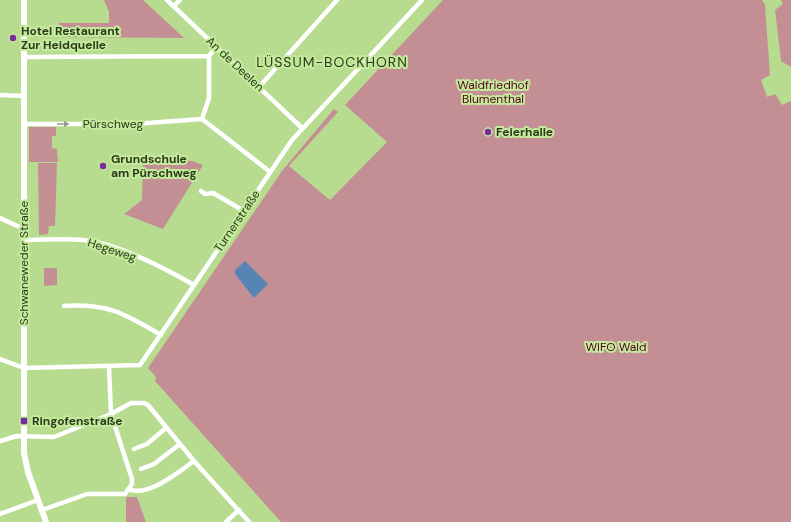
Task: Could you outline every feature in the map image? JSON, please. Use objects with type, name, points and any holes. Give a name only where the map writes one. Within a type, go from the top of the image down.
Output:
[{"type":"main road","name":"Schwaneweder Straße","points":[[24,0],[24,436],[26,463],[46,522]]},
{"type":"street","name":"An de Deelen","points":[[168,0],[302,128]]},
{"type":"street","points":[[174,6],[180,0]]},
{"type":"street","points":[[259,87],[337,0]]},
{"type":"street","name":"Turnerstraße","points":[[24,368],[140,365],[270,171],[302,128],[422,0]]},
{"type":"street","points":[[216,47],[209,56],[209,98],[202,119],[270,171]]},
{"type":"street","points":[[24,57],[209,56]]},
{"type":"street","points":[[0,95],[24,96]]},
{"type":"street","name":"Pürschweg","points":[[24,124],[134,124],[202,119]]},
{"type":"street","points":[[201,191],[205,194],[213,193],[244,211]]},
{"type":"street","points":[[0,218],[24,229]]},
{"type":"street","name":"Hegeweg","points":[[24,240],[84,240],[100,244],[151,264],[194,285]]},
{"type":"street","points":[[64,306],[86,305],[108,308],[134,319],[161,335]]},
{"type":"street","points":[[0,359],[24,368]]},
{"type":"street","points":[[42,510],[87,494],[125,494],[132,484],[132,479],[111,414],[109,367]]},
{"type":"street","points":[[0,441],[24,436],[59,436],[111,414],[130,403],[144,403],[148,405],[194,461],[249,522]]},
{"type":"street","points":[[134,448],[147,444],[166,428]]},
{"type":"street","points":[[141,468],[154,464],[180,444]]},
{"type":"street","points":[[128,489],[137,492],[156,486],[174,476],[194,461]]},
{"type":"street","points":[[0,514],[38,500]]},
{"type":"street","points":[[226,522],[239,510]]},
{"type":"green space","points":[[104,0],[143,0],[184,38],[60,37],[59,23],[109,23],[109,12]]},
{"type":"green space","name":"WIFO Wald","points":[[443,0],[762,0],[765,5],[770,75],[761,80],[767,97],[775,94],[782,105],[791,101],[791,522],[281,522],[155,381],[156,377],[148,368],[282,171],[334,109],[338,112],[289,166],[330,200],[387,142],[345,105]]},
{"type":"green space","points":[[781,0],[791,0],[791,67],[781,61],[775,10],[783,4]]},
{"type":"green space","points":[[29,127],[56,127],[56,136],[52,136],[52,148],[57,149],[58,162],[29,162]]},
{"type":"green space","points":[[168,158],[192,161],[203,165],[163,229],[124,214],[142,200],[143,159]]},
{"type":"green space","points":[[38,163],[57,163],[55,226],[49,226],[48,234],[39,235]]},
{"type":"green space","points":[[44,268],[57,268],[57,285],[44,286]]},
{"type":"green space","points":[[126,497],[137,497],[146,522],[126,522]]},
{"type":"water","points":[[245,261],[268,284],[254,298],[235,274],[235,270]]},
{"type":"place","name":"Hotel Restaurant Zur Heidquelle","points":[[13,38]]},
{"type":"place","name":"Feierhalle","points":[[488,132]]},
{"type":"place","name":"Grundschule am Pürschweg","points":[[103,166]]},
{"type":"place","name":"Ringofenstraße","points":[[24,421]]},
{"type":"district","name":"LÜSSUM-BOCKHORN","points":[[332,62]]},
{"type":"park label","name":"Waldfriedhof Blumenthal","points":[[493,92]]}]
